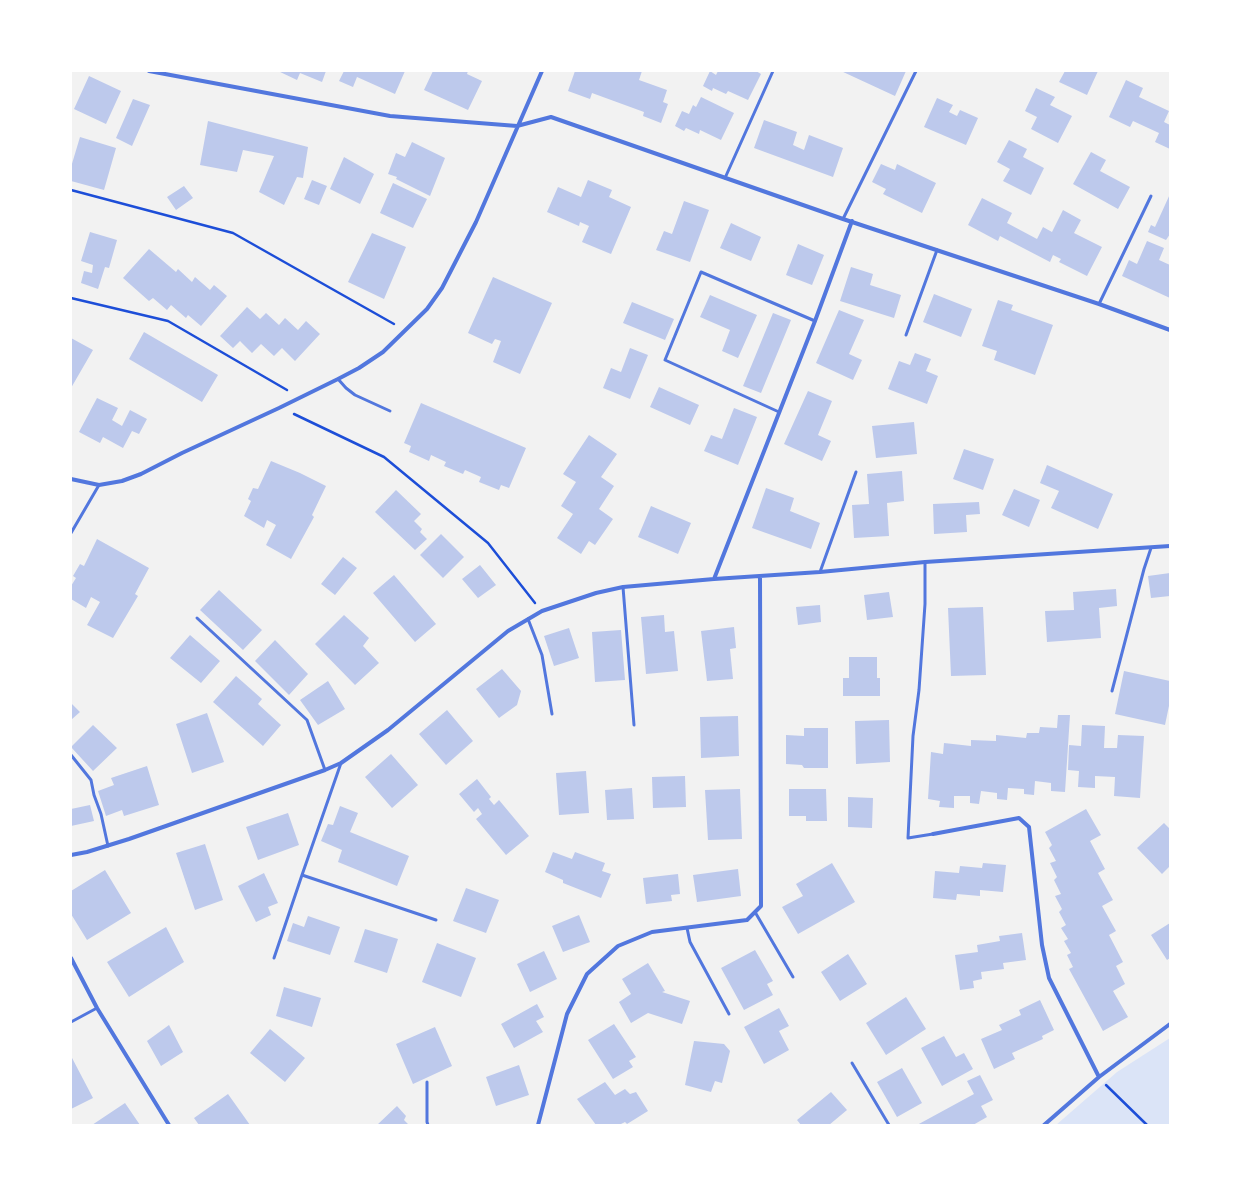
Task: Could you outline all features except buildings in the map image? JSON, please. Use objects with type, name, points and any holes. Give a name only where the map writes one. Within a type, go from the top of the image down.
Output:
[{"type":"street","points":[[149,71],[390,116],[517,126],[551,117],[843,219],[938,249],[1099,304],[1170,330]]},
{"type":"street","points":[[71,479],[99,485],[122,481],[141,474],[338,379],[359,368],[383,352],[428,309],[442,288],[476,222],[542,71]]},
{"type":"street","points":[[714,579],[815,321],[852,221]]},
{"type":"street","points":[[71,855],[108,846],[325,770],[341,763],[388,730],[508,632],[542,611],[596,593],[623,587],[714,579],[820,572],[925,562],[1170,546]]},
{"type":"street","points":[[538,1125],[567,1014],[588,974],[618,946],[652,932],[747,920],[761,906],[760,576]]},
{"type":"street","points":[[933,834],[1019,818],[1029,827],[1042,946],[1049,978],[1099,1077]]},
{"type":"street","points":[[71,958],[97,1008],[169,1125]]},
{"type":"street","points":[[1044,1125],[1099,1077],[1170,1024]]},
{"type":"lane","points":[[725,178],[773,71]]},
{"type":"lane","points":[[843,219],[916,71]]},
{"type":"lane","points":[[1099,304],[1152,196]]},
{"type":"lane","points":[[906,335],[938,249]]},
{"type":"lane","points":[[779,412],[665,360],[701,272],[815,321]]},
{"type":"lane","points":[[338,379],[355,395],[390,411]]},
{"type":"lane","points":[[820,572],[856,472]]},
{"type":"lane","points":[[71,533],[99,485]]},
{"type":"lane","points":[[1112,691],[1144,569],[1151,548]]},
{"type":"lane","points":[[925,562],[925,604],[919,690],[913,736],[908,838],[933,834]]},
{"type":"lane","points":[[623,587],[634,725]]},
{"type":"lane","points":[[198,618],[307,720],[325,770]]},
{"type":"lane","points":[[528,619],[542,655],[552,714]]},
{"type":"lane","points":[[71,755],[91,780],[94,795],[101,814],[108,846]]},
{"type":"lane","points":[[274,958],[341,763]]},
{"type":"lane","points":[[302,875],[436,920]]},
{"type":"lane","points":[[756,912],[793,977]]},
{"type":"lane","points":[[687,928],[690,942],[729,1014]]},
{"type":"lane","points":[[71,1022],[97,1008]]},
{"type":"lane","points":[[852,1063],[889,1125]]},
{"type":"lane","points":[[427,1082],[428,1125]]},
{"type":"path","points":[[71,190],[233,233],[405,330]]},
{"type":"path","points":[[71,298],[168,321],[300,398]]},
{"type":"path","points":[[279,408],[384,457],[488,543],[542,611]]},
{"type":"path","points":[[1099,1077],[1147,1125]]},
{"type":"shaded area","points":[[1170,1038],[1170,1125],[1056,1125],[1117,1072]]}]
